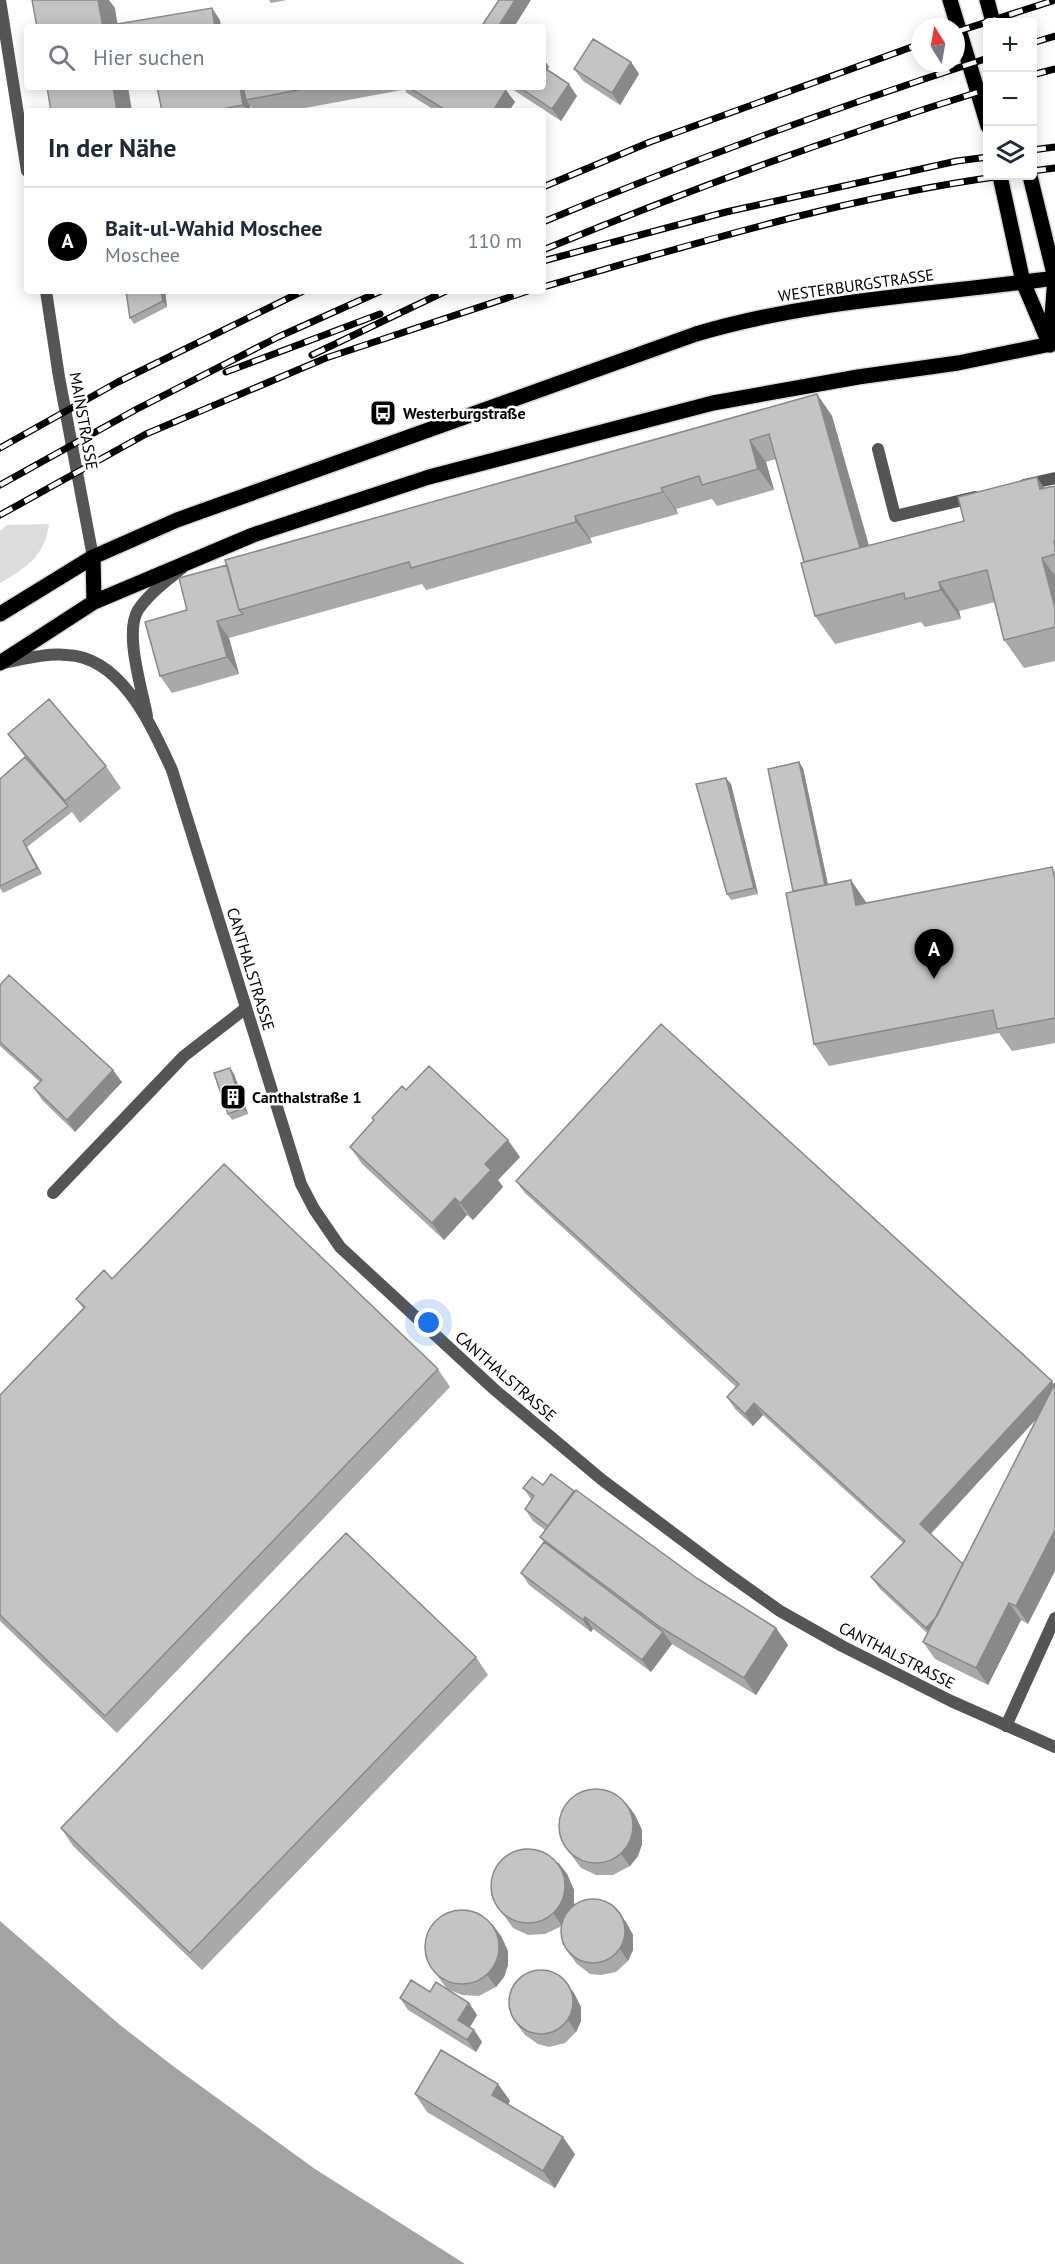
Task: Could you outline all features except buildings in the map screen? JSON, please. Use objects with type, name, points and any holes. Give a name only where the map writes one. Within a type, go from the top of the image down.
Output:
[{"type":"main road","points":[[950,0],[983,112]]},
{"type":"main road","points":[[987,0],[992,18]]},
{"type":"main road","points":[[1001,180],[1023,282],[1052,344]]},
{"type":"main road","points":[[1031,180],[1055,278],[1052,344]]},
{"type":"main road","name":"WESTERBURGSTRASSE","points":[[0,614],[93,557],[177,519],[614,362],[735,322],[850,302],[1055,278]]},
{"type":"main road","points":[[0,663],[94,602],[253,535],[429,477],[713,403],[858,377],[958,363],[1052,344]]},
{"type":"main road","points":[[93,557],[94,602]]},
{"type":"street","points":[[0,0],[24,152]]},
{"type":"street","name":"MAINSTRASSE","points":[[46,294],[59,377],[93,557]]},
{"type":"street","points":[[878,449],[895,516],[988,494]]},
{"type":"street","points":[[1011,488],[1055,478]]},
{"type":"street","name":"CANTHALSTRASSE","points":[[147,717],[133,642],[132,624],[138,611],[156,590],[191,561]]},
{"type":"street","name":"CANTHALSTRASSE","points":[[0,663],[47,655],[70,654],[90,661],[111,672],[147,717],[172,770],[301,1184],[314,1209],[340,1247],[495,1390],[601,1479],[780,1611],[842,1646],[951,1701],[1055,1747]]},
{"type":"street","points":[[53,1193],[184,1056],[246,1008]]},
{"type":"street","points":[[1006,1726],[1055,1618]]},
{"type":"shaded area","points":[[49,524],[39,553],[26,566],[0,583],[0,531],[7,525]]},
{"type":"shaded area","points":[[0,1921],[120,2025],[173,2066],[315,2169],[465,2264],[0,2264]]},
{"type":"railway","points":[[965,29],[1055,0]]},
{"type":"railway","points":[[1037,41],[1055,36]]},
{"type":"railway","points":[[546,186],[650,142],[911,47]]},
{"type":"railway","points":[[546,221],[764,136],[983,60]]},
{"type":"railway","points":[[1037,74],[1055,69]]},
{"type":"railway","points":[[546,249],[763,165],[983,91]]},
{"type":"railway","points":[[1037,149],[1055,147]]},
{"type":"railway","points":[[546,260],[726,212],[957,161],[983,158]]},
{"type":"railway","points":[[1037,170],[1055,168]]},
{"type":"railway","points":[[546,286],[828,209],[983,179]]},
{"type":"railway","points":[[0,448],[118,382],[297,294]]},
{"type":"railway","points":[[0,485],[137,409],[278,337],[374,294]]},
{"type":"railway","points":[[312,355],[440,294]]},
{"type":"railway","points":[[0,515],[146,434],[326,358],[519,294]]},
{"type":"railway","points":[[226,372],[380,314]]},
{"type":"place","name":"Westerburgstraße","points":[[383,413]]},
{"type":"place","name":"Bait-ul-Wahid Moschee","points":[[934,979]]},
{"type":"place","name":"Canthalstraße 1","points":[[233,1097]]}]
